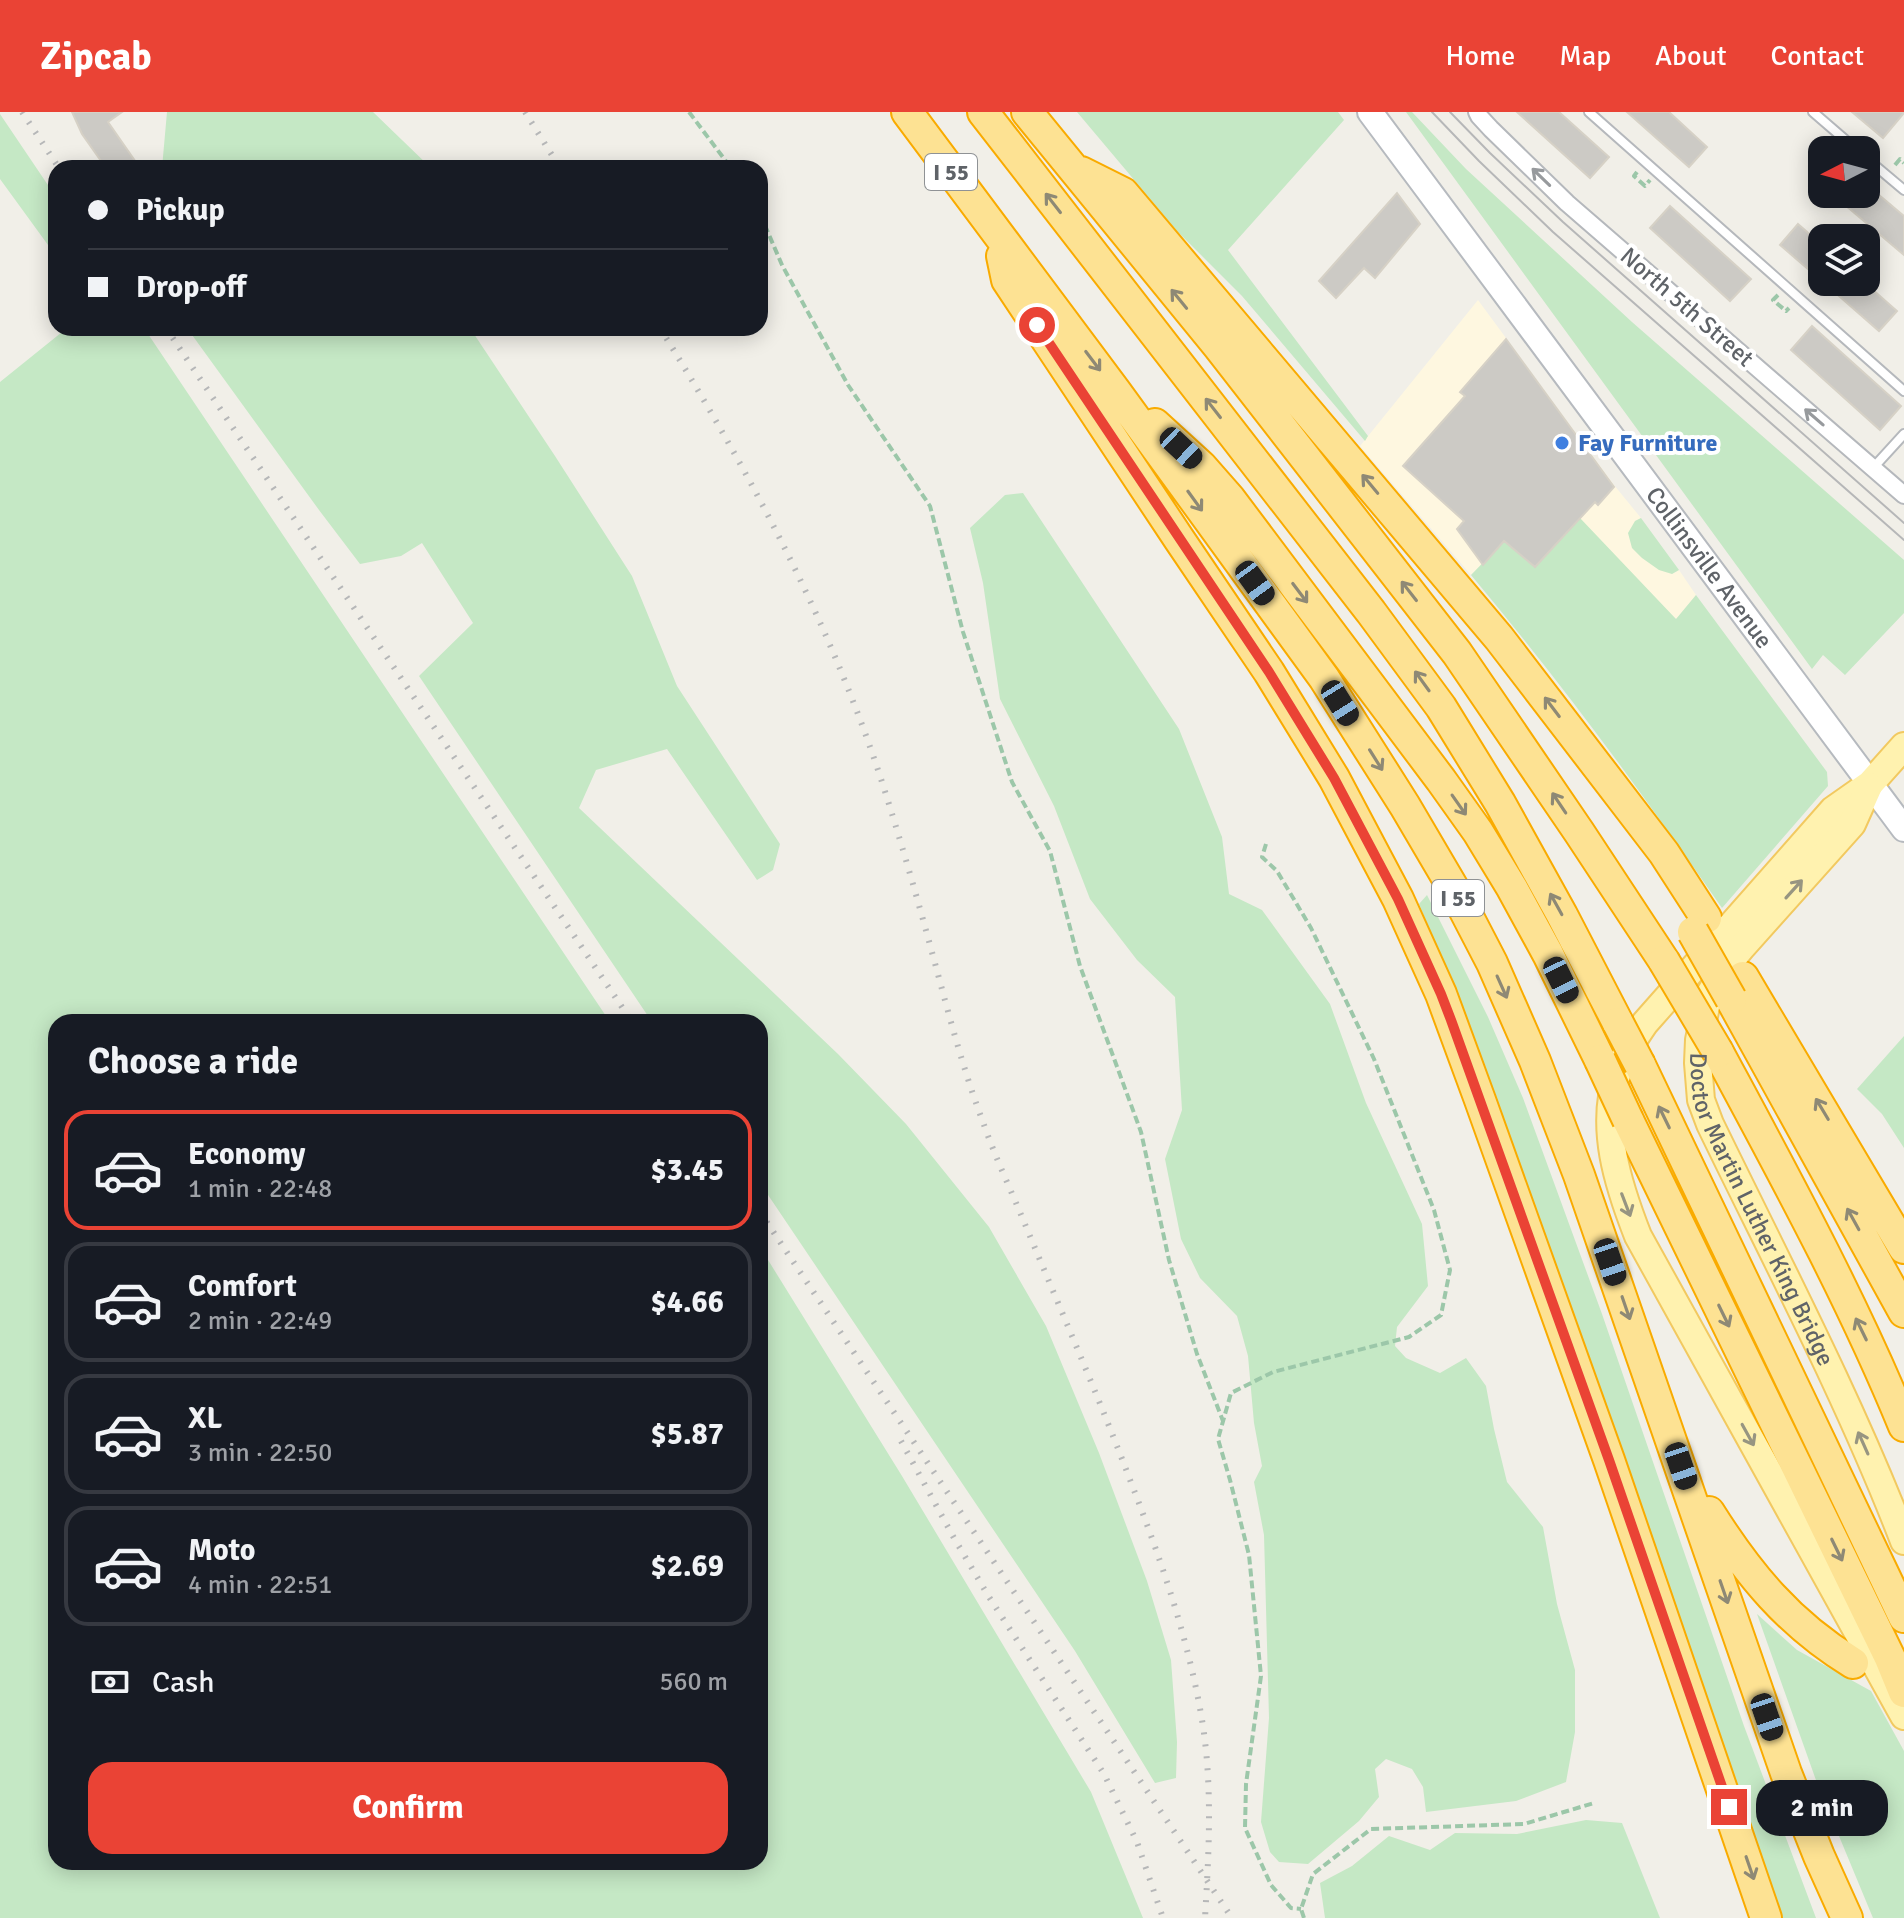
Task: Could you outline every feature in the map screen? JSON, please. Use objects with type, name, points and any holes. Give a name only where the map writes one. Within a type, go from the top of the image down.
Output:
[{"type":"highway","name":"I 55","points":[[907,112],[1324,678],[1452,886],[1492,963],[1541,1075],[1579,1175],[1786,1773],[1847,1918]]},
{"type":"highway","points":[[983,112],[1371,612],[1441,707],[1500,803],[1562,915],[1631,1023],[1640,1065],[1904,1617]]},
{"type":"highway","points":[[1027,112],[1219,347],[1457,653],[1664,961],[1796,1195],[1904,1426]]},
{"type":"highway","points":[[1072,167],[1123,193],[1499,638],[1598,770],[1710,926],[1737,988],[1904,1312]]},
{"type":"highway","points":[[996,231],[1007,280],[1269,672],[1334,778],[1398,899],[1441,994],[1480,1100],[1609,1460],[1766,1918]]},
{"type":"highway","points":[[1116,392],[1201,466],[1230,499],[1441,780],[1512,888],[1600,1060],[1884,1644],[1904,1692]]},
{"type":"highway","points":[[1737,988],[1904,1248]]},
{"type":"highway","points":[[1681,1466],[1735,1552],[1781,1608],[1827,1647],[1853,1663]]},
{"type":"main road","name":"Collinsville Avenue","points":[[1370,112],[1904,829]]},
{"type":"main road","points":[[1902,752],[1870,784],[1833,810],[1710,926],[1661,1003],[1631,1023],[1628,1047],[1617,1074],[1611,1103],[1613,1160],[1621,1193],[1638,1236],[1904,1716]]},
{"type":"main road","name":"Doctor Martin Luther King Bridge","points":[[1870,784],[1852,824],[1742,947],[1715,984],[1708,997],[1699,1040],[1698,1081],[1710,1124],[1845,1402],[1904,1541]]},
{"type":"street","name":"North 5th Street","points":[[1477,112],[1567,203],[1904,495]]},
{"type":"lane","points":[[1589,112],[1904,391]]},
{"type":"lane","points":[[1813,112],[1841,136]]},
{"type":"lane","points":[[1880,170],[1904,190]]},
{"type":"lane","points":[[1873,468],[1904,434]]},
{"type":"path","points":[[689,112],[725,160]]},
{"type":"path","points":[[768,233],[782,265],[848,385],[930,506],[963,632],[1012,782],[1050,851],[1080,966],[1141,1132],[1169,1260],[1197,1354],[1223,1421]]},
{"type":"path","points":[[1266,844],[1262,857],[1277,871],[1311,928],[1374,1059],[1434,1210],[1450,1270],[1441,1315],[1409,1337],[1273,1372],[1245,1385],[1231,1393],[1218,1439],[1249,1555],[1261,1676],[1246,1784],[1245,1828],[1271,1885],[1291,1908],[1301,1909]]},
{"type":"path","points":[[1304,1918],[1301,1909],[1313,1874],[1371,1829],[1524,1824],[1594,1803]]},
{"type":"shaded area","points":[[1478,300],[1641,518],[1635,521],[1672,574],[1679,570],[1696,595],[1677,619],[1535,567],[1483,565],[1471,575],[1360,446]]},
{"type":"green space","points":[[167,112],[373,112],[423,160],[163,160]]},
{"type":"green space","points":[[1077,112],[1338,112],[1344,120],[1228,250],[1368,436],[1365,441],[1242,296],[1178,232]]},
{"type":"green space","points":[[1406,112],[1412,112],[1466,169],[1632,322],[1904,560],[1904,613],[1845,675],[1823,655],[1812,669]]},
{"type":"green space","points":[[0,114],[48,185],[48,245],[0,179]]},
{"type":"green space","points":[[57,336],[149,336],[605,1014],[48,1014],[48,1870],[768,1870],[768,1260],[902,1476],[1091,1792],[1143,1918],[0,1918],[0,382]]},
{"type":"green space","points":[[193,336],[475,336],[632,576],[677,686],[780,844],[773,870],[757,880],[667,749],[596,770],[579,808],[838,1054],[906,1124],[989,1227],[1046,1326],[1099,1453],[1147,1581],[1171,1660],[1177,1742],[1176,1778],[1155,1783],[1075,1651],[768,1195],[768,1014],[647,1014],[419,676],[473,623],[422,543],[401,556],[360,564]]},
{"type":"green space","points":[[1023,493],[1179,729],[1222,837],[1229,894],[1262,910],[1330,1004],[1366,1103],[1422,1224],[1428,1286],[1397,1327],[1395,1346],[1406,1358],[1440,1373],[1466,1358],[1486,1386],[1507,1482],[1543,1527],[1557,1604],[1575,1670],[1575,1732],[1566,1782],[1516,1801],[1426,1812],[1423,1787],[1412,1769],[1386,1759],[1375,1769],[1379,1797],[1359,1821],[1308,1864],[1279,1862],[1270,1852],[1261,1822],[1269,1718],[1264,1535],[1254,1482],[1262,1466],[1254,1423],[1248,1356],[1237,1316],[1200,1278],[1181,1239],[1165,1159],[1182,1110],[1175,997],[1137,960],[1090,899],[1054,806],[1000,699],[983,583],[970,528],[1005,495]]},
{"type":"green space","points":[[1580,518],[1676,619],[1696,595],[1827,772],[1828,786],[1722,908],[1601,739],[1471,575],[1504,541],[1535,567]]},
{"type":"green space","points":[[1641,518],[1679,570],[1672,574],[1659,570],[1632,548],[1628,533],[1635,521]]},
{"type":"green space","points":[[1427,895],[1488,1017],[1523,1098],[1602,1314],[1744,1726],[1816,1918],[1778,1918],[1517,1155],[1419,904]]},
{"type":"green space","points":[[1904,1036],[1904,1148],[1882,1114],[1857,1089]]},
{"type":"green space","points":[[1757,1614],[1797,1650],[1871,1691],[1904,1751],[1904,1918],[1873,1918],[1817,1783]]},
{"type":"green space","points":[[1586,1820],[1622,1823],[1660,1918],[1325,1918],[1320,1883],[1352,1866],[1389,1836],[1430,1850],[1455,1833],[1517,1834]]},
{"type":"building","points":[[72,112],[122,112],[108,122],[134,160],[100,160],[82,134]]},
{"type":"building","points":[[1517,112],[1559,112],[1609,157],[1590,178]]},
{"type":"building","points":[[1627,112],[1669,112],[1707,147],[1689,167]]},
{"type":"building","points":[[1852,112],[1904,112],[1904,113],[1883,138]]},
{"type":"building","points":[[1397,193],[1420,224],[1375,278],[1364,268],[1336,298],[1319,281]]},
{"type":"building","points":[[1880,196],[1904,216],[1904,255],[1880,235],[1880,224],[1867,224],[1849,208],[1880,208]]},
{"type":"building","points":[[1670,206],[1751,279],[1730,301],[1650,228]]},
{"type":"building","points":[[1798,224],[1808,233],[1808,269],[1780,245]]},
{"type":"building","points":[[1839,296],[1880,296],[1897,311],[1879,331]]},
{"type":"building","points":[[1812,326],[1901,406],[1880,430],[1791,350]]},
{"type":"building","points":[[1506,339],[1614,487],[1598,505],[1595,502],[1535,567],[1504,541],[1483,565],[1457,529],[1464,521],[1403,466],[1465,396],[1460,392]]},
{"type":"tram line","points":[[1432,112],[1553,232],[1904,540]]},
{"type":"tram line","points":[[1450,112],[1563,222],[1904,523]]},
{"type":"railway","points":[[22,112],[54,160]]},
{"type":"railway","points":[[525,112],[555,160]]},
{"type":"railway","points":[[171,336],[627,1014]]},
{"type":"railway","points":[[665,336],[755,491],[837,661],[888,802],[976,1103],[1106,1418],[1163,1570],[1188,1655],[1205,1740],[1209,1816],[1205,1918]]},
{"type":"railway","points":[[768,1224],[1232,1918]]},
{"type":"railway","points":[[901,1441],[989,1597],[1104,1774],[1137,1842],[1163,1918]]},
{"type":"place","name":"Fay Furniture","points":[[1562,443]]},
{"type":"route","points":[[1037,325],[1269,672],[1334,778],[1398,899],[1451,1020],[1609,1460],[1729,1807]]}]
